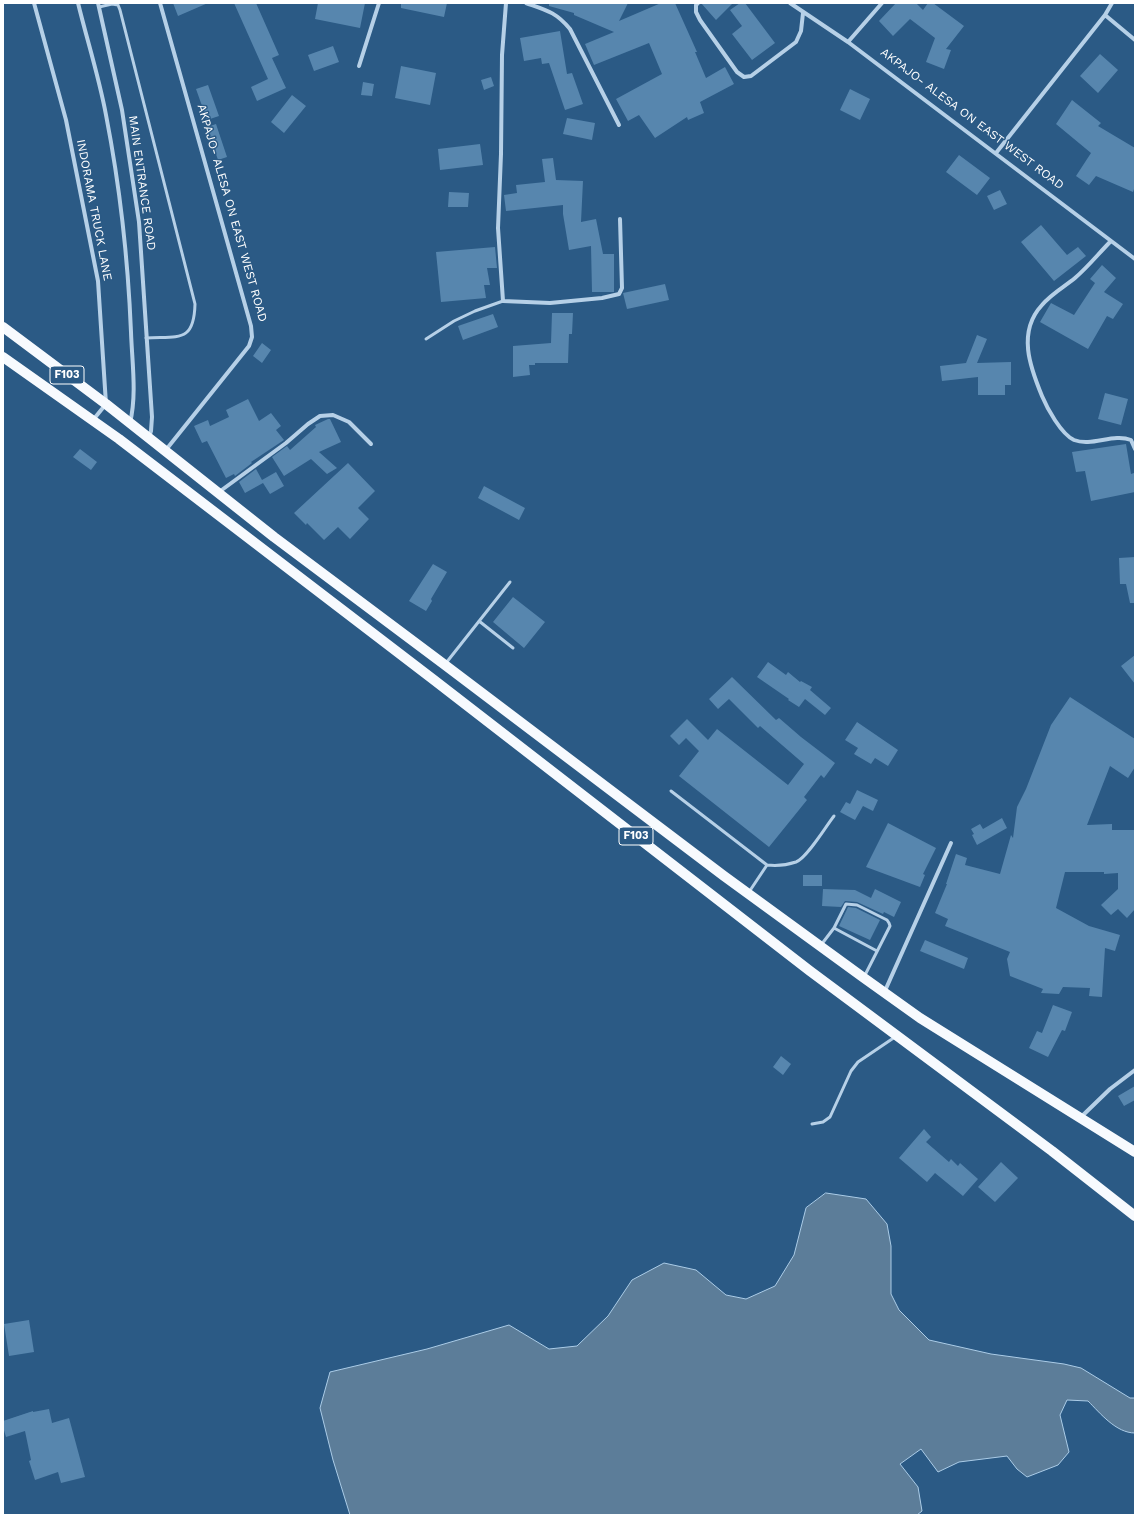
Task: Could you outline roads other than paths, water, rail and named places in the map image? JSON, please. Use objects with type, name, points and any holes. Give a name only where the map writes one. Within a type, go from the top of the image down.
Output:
[{"type":"main road","name":"F103","points":[[3,327],[106,404],[274,538],[884,993],[920,1018],[1135,1152]]},
{"type":"main road","name":"F103","points":[[3,357],[119,439],[897,1036],[1052,1151],[1135,1216]]},
{"type":"street","name":"INDORAMA TRUCK LANE","points":[[34,3],[66,120],[98,281],[106,404]]},
{"type":"street","points":[[78,3],[106,114],[124,221],[129,280],[133,379],[133,411],[130,424]]},
{"type":"street","name":"AKPAJO- ALESA ON EAST WEST ROAD","points":[[160,3],[251,326],[252,337],[249,346],[237,362],[165,451]]},
{"type":"street","points":[[359,66],[380,3]]},
{"type":"street","points":[[506,3],[502,55],[501,154],[498,228],[503,301],[550,303],[602,298],[619,294],[622,288],[620,219]]},
{"type":"street","points":[[526,3],[555,14],[570,29],[619,125]]},
{"type":"street","points":[[698,3],[696,4],[696,12],[700,20],[737,72],[744,77],[751,76],[796,42],[801,31],[803,13]]},
{"type":"street","name":"AKPAJO- ALESA ON EAST WEST ROAD","points":[[791,3],[803,13],[848,42],[1135,259]]},
{"type":"street","points":[[848,42],[882,3]]},
{"type":"street","points":[[996,153],[1112,3]]},
{"type":"street","name":"MAIN ENTRANCE ROAD","points":[[98,5],[122,110],[140,222],[152,417],[151,431],[148,439]]},
{"type":"street","points":[[1105,14],[1135,40]]},
{"type":"street","points":[[1111,241],[1075,278],[1042,304],[1034,315],[1027,349],[1031,368],[1043,398],[1056,422],[1065,433],[1074,440],[1085,441],[1123,437],[1131,440],[1135,449]]},
{"type":"street","points":[[92,421],[106,404]]},
{"type":"street","points":[[219,493],[320,416],[333,415],[349,422],[370,444]]},
{"type":"street","points":[[884,993],[951,843]]},
{"type":"street","points":[[1080,1118],[1110,1089],[1135,1070]]},
{"type":"lane","points":[[98,5],[118,5],[120,10],[195,304],[194,319],[190,330],[181,336],[146,338]]},
{"type":"lane","points":[[426,339],[454,321],[475,311],[503,301]]},
{"type":"lane","points":[[445,665],[510,582]]},
{"type":"lane","points":[[479,621],[513,648]]},
{"type":"lane","points":[[671,791],[767,865],[776,866],[797,862],[811,847],[834,816]]},
{"type":"lane","points":[[748,893],[767,865]]},
{"type":"lane","points":[[820,946],[834,928],[846,904],[858,905],[887,920],[890,926],[864,978]]},
{"type":"lane","points":[[834,928],[877,951]]},
{"type":"lane","points":[[812,1124],[823,1122],[830,1117],[851,1071],[858,1062],[897,1036]]},
{"type":"water","points":[[826,1193],[866,1199],[887,1224],[891,1246],[891,1294],[899,1310],[929,1340],[991,1354],[1064,1364],[1081,1368],[1130,1398],[1135,1398],[1135,1433],[1121,1430],[1109,1422],[1088,1401],[1067,1400],[1060,1415],[1069,1452],[1058,1465],[1027,1477],[1017,1469],[1007,1456],[959,1462],[938,1472],[921,1449],[900,1464],[918,1487],[922,1511],[917,1515],[350,1515],[333,1460],[320,1408],[330,1372],[427,1349],[509,1325],[549,1349],[577,1346],[608,1316],[632,1280],[664,1263],[696,1270],[726,1295],[746,1299],[775,1286],[794,1255],[806,1208]]}]
